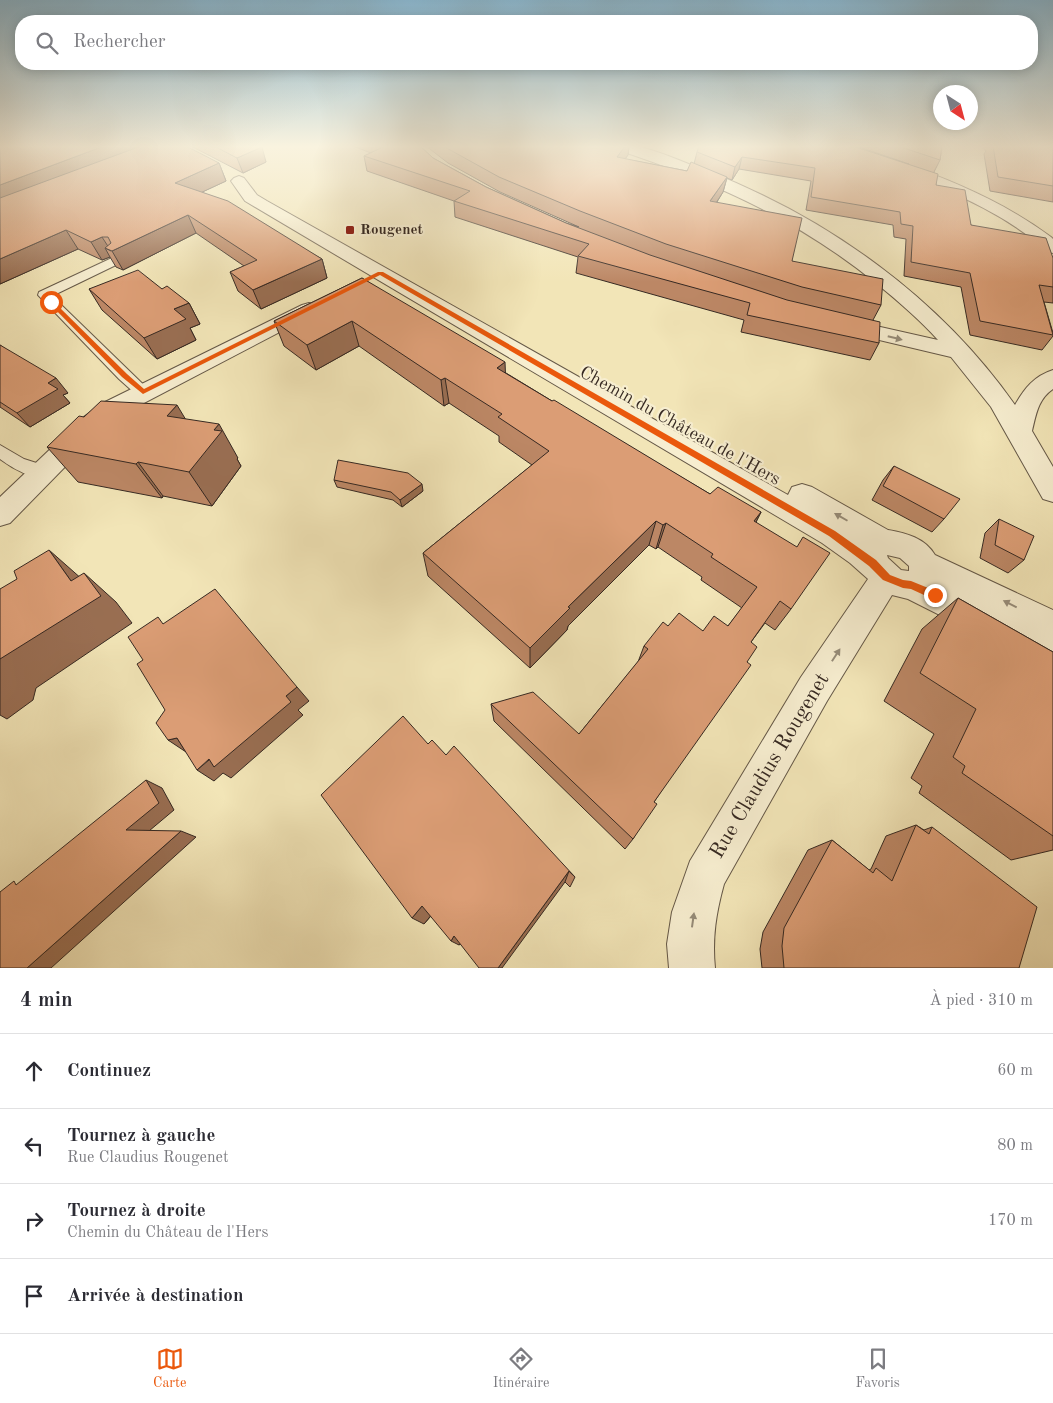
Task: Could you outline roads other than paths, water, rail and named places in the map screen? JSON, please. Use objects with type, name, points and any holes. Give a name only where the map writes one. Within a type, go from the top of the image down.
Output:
[{"type":"street","name":"Chemin du Château de l'Hers","points":[[245,191],[251,198],[379,274],[832,534],[895,566],[1053,656]]},
{"type":"street","points":[[742,191],[794,217],[875,271],[909,298],[978,372],[1019,431],[1053,491]]},
{"type":"street","points":[[959,191],[1014,219],[1053,248]]},
{"type":"street","points":[[0,515],[94,422],[112,409],[326,300]]},
{"type":"street","points":[[828,321],[936,348],[959,351]]},
{"type":"street","points":[[978,372],[1017,387],[1046,383]]},
{"type":"street","points":[[1019,431],[1026,406],[1046,383]]},
{"type":"street","name":"Chemin du Château de l'Hers","points":[[895,566],[992,596],[1053,626]]},
{"type":"street","name":"Rue Claudius Rougenet","points":[[692,968],[690,944],[694,912],[705,876],[814,689],[895,566]]},
{"type":"lane","points":[[118,264],[44,295],[124,376],[143,392]]},
{"type":"lane","points":[[0,451],[18,463],[43,472]]},
{"type":"place","name":"Rougenet","points":[[350,230]]}]
